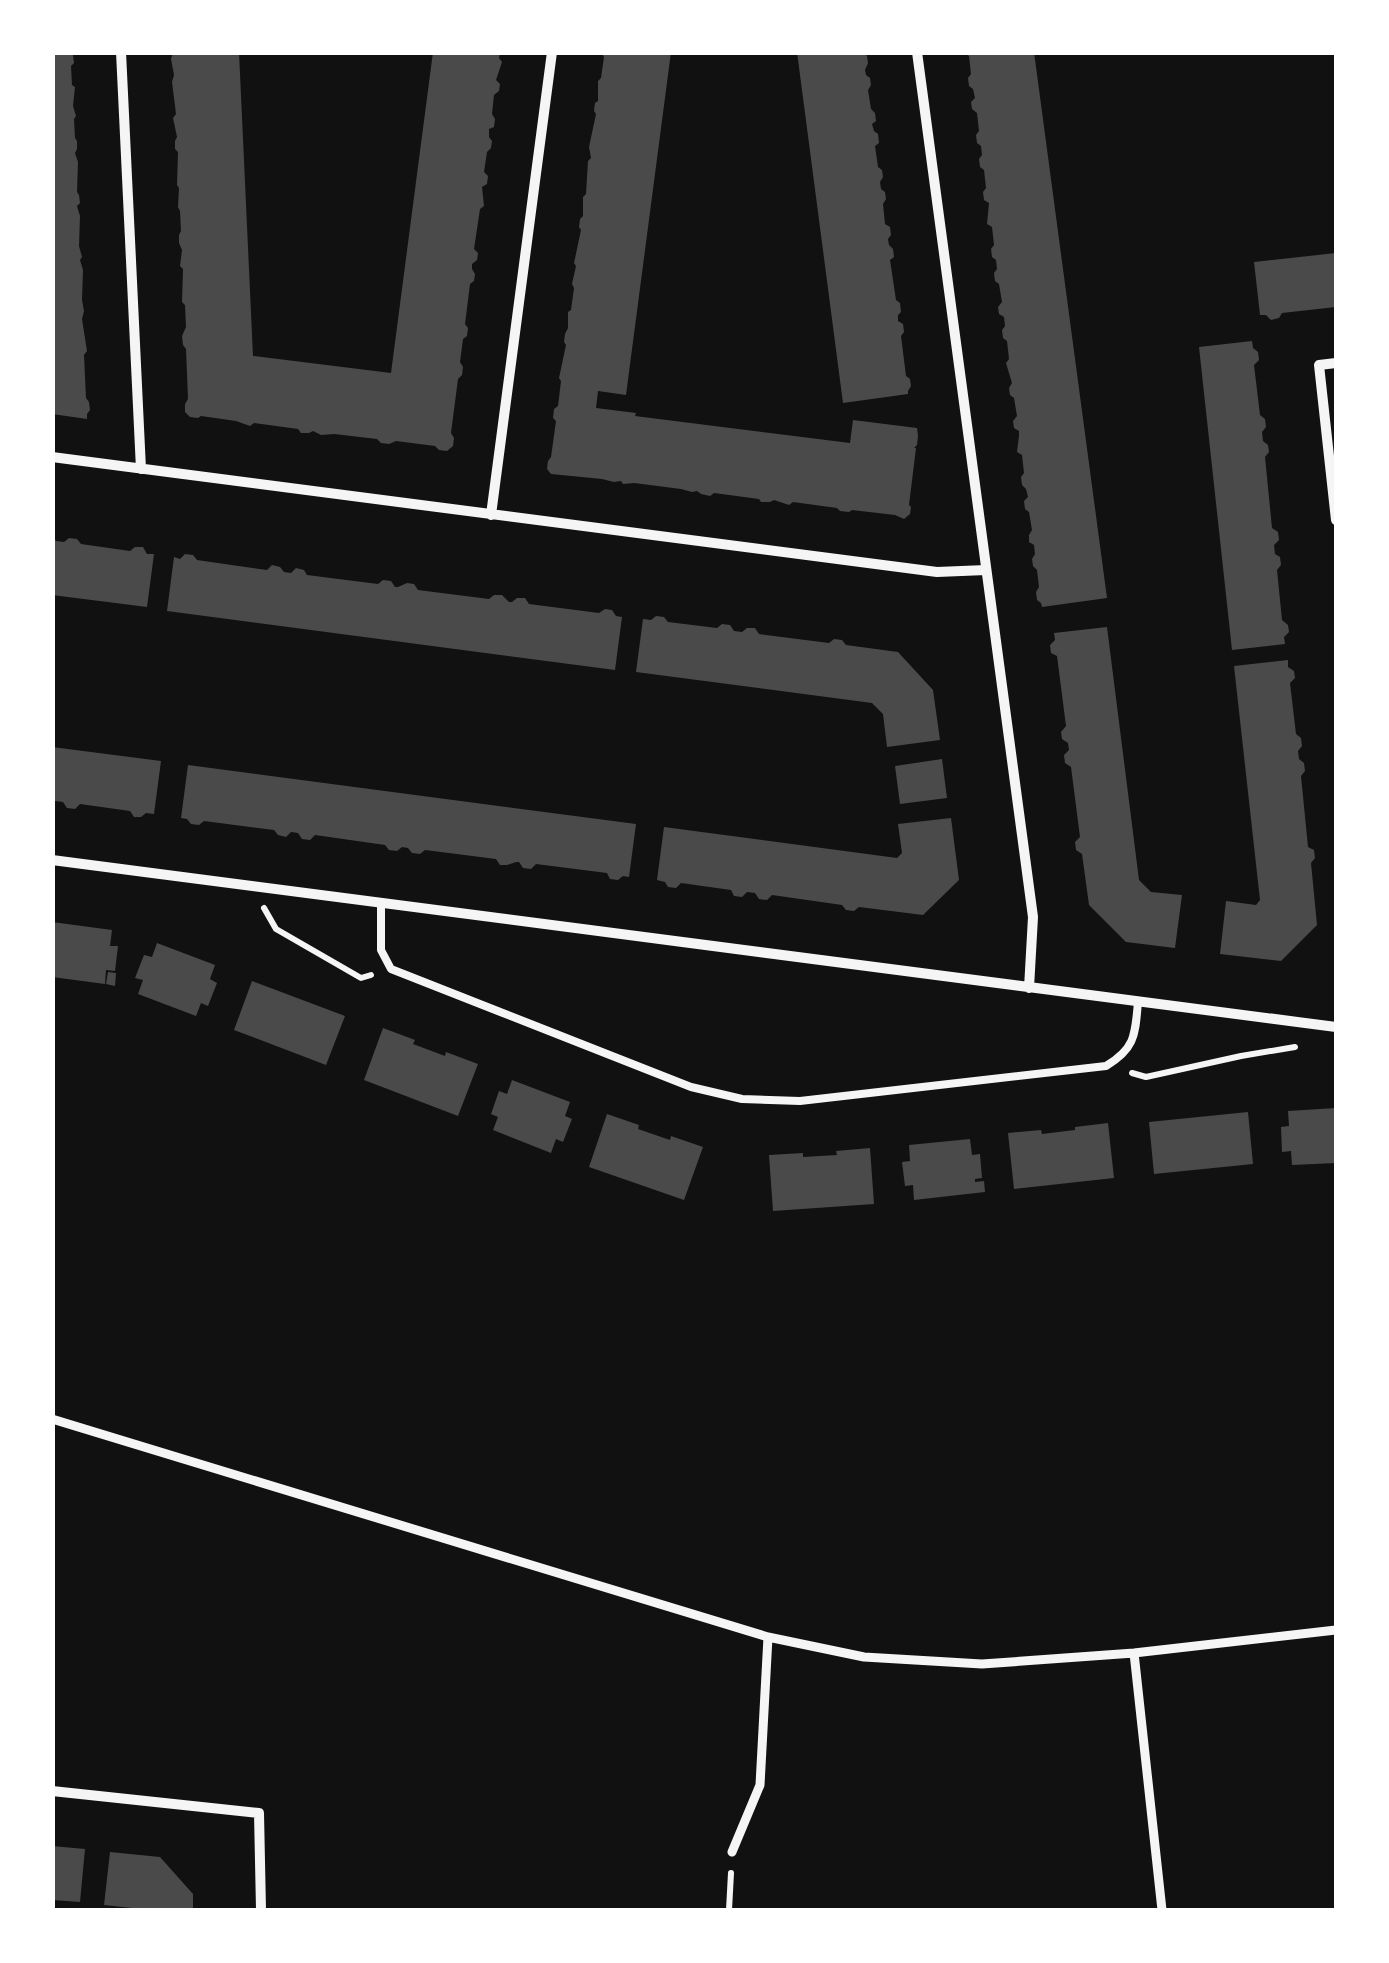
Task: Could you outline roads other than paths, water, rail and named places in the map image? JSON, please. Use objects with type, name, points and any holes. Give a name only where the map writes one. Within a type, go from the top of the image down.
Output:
[{"type":"street","points":[[122,52],[141,469]]},
{"type":"street","points":[[491,516],[552,52]]},
{"type":"street","points":[[917,52],[1034,917],[1029,988]]},
{"type":"street","points":[[1336,363],[1319,365],[1336,520]]},
{"type":"street","points":[[52,457],[937,572],[986,570]]},
{"type":"street","points":[[52,860],[1336,1026]]},
{"type":"street","points":[[52,1418],[768,1638],[864,1657],[982,1664],[1134,1653],[1336,1630]]},
{"type":"street","points":[[732,1852],[760,1784],[768,1638]]},
{"type":"street","points":[[1134,1653],[1162,1910]]},
{"type":"street","points":[[52,1791],[259,1813],[261,1910]]},
{"type":"lane","points":[[381,903],[382,950],[391,970],[691,1087],[742,1099],[800,1101],[1106,1066],[1125,1055],[1135,1036],[1138,1002]]}]
